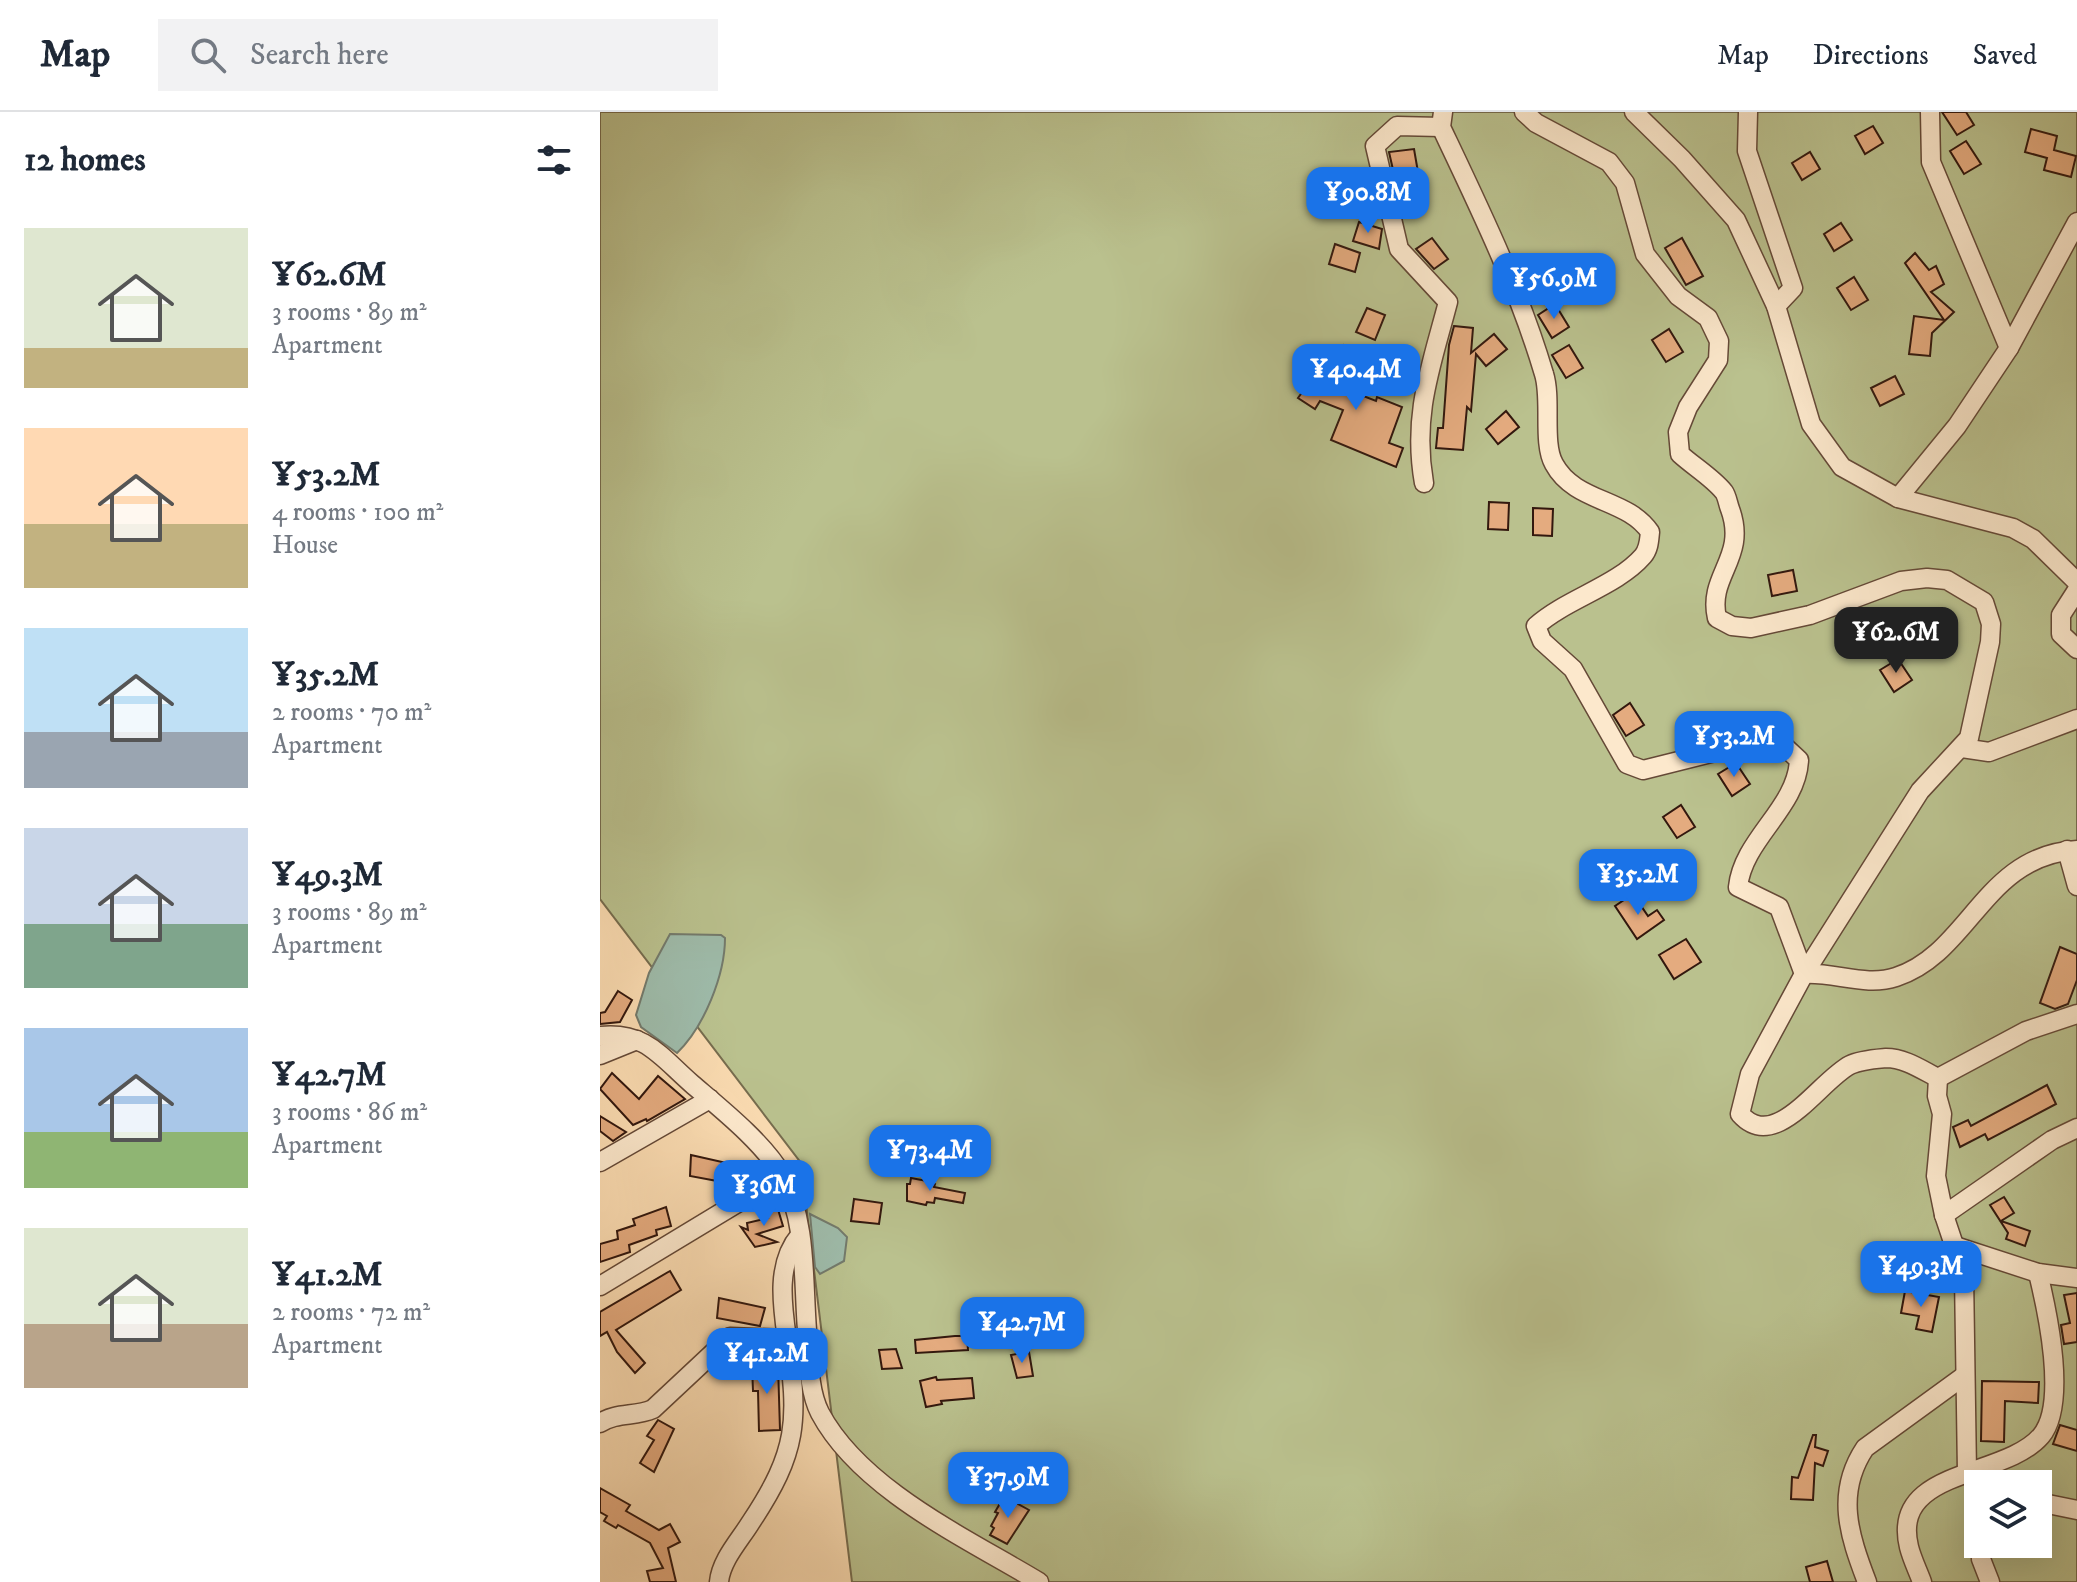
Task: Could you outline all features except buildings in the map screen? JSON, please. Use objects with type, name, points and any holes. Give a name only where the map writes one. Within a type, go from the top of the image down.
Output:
[{"type":"street","points":[[1524,112],[1536,123],[1609,162],[1625,183],[1645,254],[1678,296],[1708,318],[1719,341],[1718,360],[1688,407],[1678,432],[1680,454],[1724,492],[1737,529],[1733,552],[1717,589],[1714,605],[1717,618],[1732,626],[1751,628],[1810,615],[1901,581],[1947,580],[1984,602],[1991,624],[1990,642],[1969,738],[1920,791],[1804,974],[1750,1074],[1740,1114],[1747,1123],[1762,1127],[1785,1120],[1841,1072],[1865,1061],[1901,1059],[1938,1078]]},
{"type":"street","points":[[1634,112],[1682,159],[1736,220],[1776,306],[1811,424],[1830,454],[1861,480],[1898,498],[2013,528],[2033,539],[2077,582]]},
{"type":"street","points":[[1748,112],[1747,151],[1793,288],[1776,306]]},
{"type":"street","points":[[1930,112],[1931,162],[2009,348]]},
{"type":"street","points":[[1424,483],[1418,434],[1420,408],[1448,302],[1399,249],[1375,146],[1397,126],[1442,119],[1490,229],[1545,377],[1551,461],[1563,478],[1575,487],[1588,496],[1632,513],[1650,532],[1649,546],[1623,572],[1552,612],[1536,626],[1542,641],[1573,669],[1627,764],[1643,770],[1759,741],[1785,747],[1799,760],[1799,773],[1793,787],[1740,867],[1738,887],[1779,907],[1804,974]]},
{"type":"street","points":[[1898,498],[1957,426],[2009,348],[2077,222]]},
{"type":"street","points":[[2057,258],[2077,256]]},
{"type":"street","points":[[2077,590],[2061,615],[2061,634],[2077,649]]},
{"type":"street","points":[[1962,748],[1989,752],[2077,719]]},
{"type":"street","points":[[1804,974],[1824,973],[1867,981],[1894,978],[1924,965],[1987,896],[2022,866],[2047,853],[2072,850],[2077,886]]},
{"type":"street","points":[[1938,1078],[2026,1031],[2077,1014]]},
{"type":"street","points":[[600,1036],[614,1034],[640,1039],[710,1099],[770,1158],[782,1176],[800,1235],[811,1376],[818,1410],[831,1431],[850,1452],[920,1513],[1039,1582]]},
{"type":"street","points":[[600,1055],[640,1039]]},
{"type":"street","points":[[1938,1078],[1937,1096],[1942,1114],[1936,1176],[1944,1215],[1964,1275],[1967,1470]]},
{"type":"street","points":[[600,1162],[710,1099]]},
{"type":"street","points":[[1944,1215],[2052,1140],[2077,1128]]},
{"type":"street","points":[[600,1286],[782,1176]]},
{"type":"street","points":[[719,1582],[729,1555],[776,1485],[788,1458],[796,1408],[782,1307],[783,1282],[792,1245],[800,1235]]},
{"type":"street","points":[[1955,1246],[2038,1273],[2077,1278]]},
{"type":"street","points":[[1980,1470],[2020,1452],[2042,1436],[2050,1417],[2054,1378],[2051,1323],[2038,1273]]},
{"type":"street","points":[[600,1423],[615,1415],[642,1414],[653,1409],[730,1337],[787,1339]]},
{"type":"street","points":[[1867,1582],[1847,1515],[1845,1491],[1856,1462],[1865,1448],[1964,1376]]},
{"type":"street","points":[[1922,1582],[1909,1547],[1907,1520],[1922,1495],[1955,1475],[1964,1474]]},
{"type":"street","points":[[2052,1505],[2077,1510]]},
{"type":"street","points":[[1981,1558],[1990,1582]]},
{"type":"green space","points":[[600,112],[2077,112],[2077,1582],[852,1582],[801,1163],[600,899]]},
{"type":"shaded area","points":[[670,934],[721,935],[725,938],[721,968],[711,1000],[696,1029],[677,1053],[641,1027],[636,1015],[649,973]]},
{"type":"shaded area","points":[[810,1214],[838,1228],[847,1237],[844,1261],[820,1274],[815,1267]]}]
